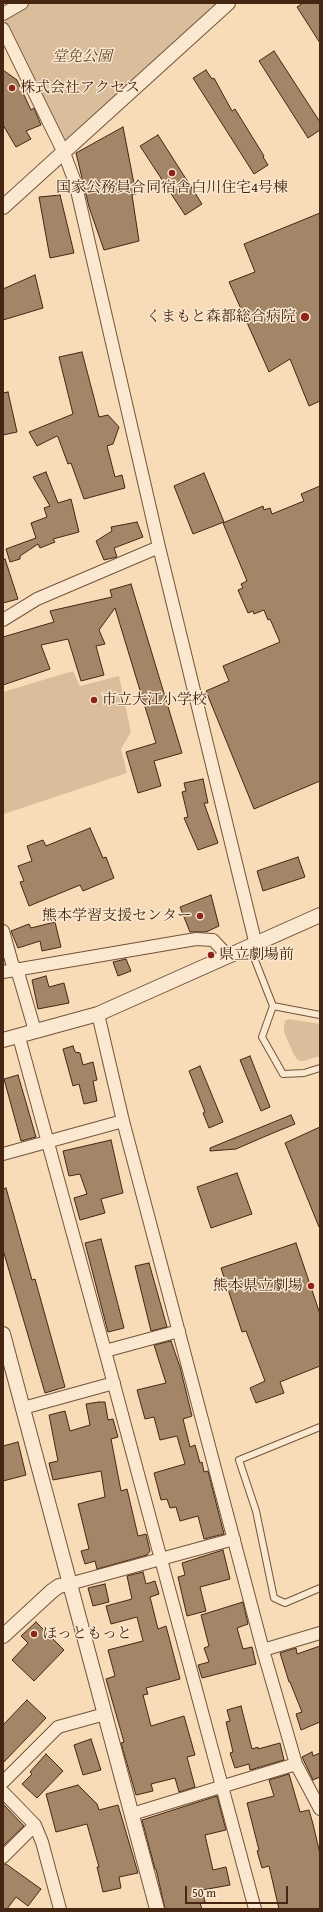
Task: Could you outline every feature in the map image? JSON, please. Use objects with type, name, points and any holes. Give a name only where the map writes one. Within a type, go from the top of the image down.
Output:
[{"type":"street","points":[[3,14],[22,3]]},
{"type":"street","points":[[3,207],[228,3]]},
{"type":"street","points":[[3,28],[64,153],[75,182],[159,547],[256,945]]},
{"type":"street","points":[[3,620],[37,599],[159,547]]},
{"type":"street","points":[[3,1040],[19,1037],[35,1031],[98,1014],[256,945],[320,915]]},
{"type":"street","points":[[3,931],[9,971]]},
{"type":"street","points":[[9,971],[196,939],[213,940],[228,956]]},
{"type":"street","points":[[9,971],[19,976],[35,1031]]},
{"type":"street","points":[[98,1014],[123,1121],[263,1650],[296,1764],[320,1809]]},
{"type":"street","points":[[19,1037],[162,1558],[255,1909]]},
{"type":"street","points":[[3,1154],[123,1121]]},
{"type":"street","points":[[105,1351],[179,1331]]},
{"type":"street","points":[[3,1334],[157,1909]]},
{"type":"street","points":[[23,1408],[114,1383]]},
{"type":"street","points":[[4,1634],[59,1586],[234,1539]]},
{"type":"street","points":[[263,1650],[320,1633]]},
{"type":"street","points":[[3,1782],[58,1727],[105,1714]]},
{"type":"street","points":[[132,1814],[296,1764]]},
{"type":"street","points":[[3,1792],[35,1825],[42,1842],[60,1909]]},
{"type":"street","points":[[3,1857],[35,1825]]},
{"type":"lane","points":[[256,945],[253,955],[274,1006],[262,1037],[283,1074],[304,1073],[320,1068]]},
{"type":"lane","points":[[274,1006],[320,1015]]},
{"type":"lane","points":[[320,1427],[239,1460],[256,1511],[274,1598],[285,1603],[320,1588]]},
{"type":"green space","name":"堂免公園","points":[[31,3],[220,3],[66,145],[4,19]]},
{"type":"green space","points":[[73,671],[80,686],[119,676],[131,732],[121,749],[127,773],[4,814],[3,692]]},
{"type":"green space","points":[[289,1019],[320,1024],[320,1056],[303,1061],[298,1060],[294,1055],[284,1032],[285,1021]]},
{"type":"building","points":[[303,3],[320,3],[320,43],[297,7]]},
{"type":"building","points":[[274,51],[320,122],[320,130],[308,138],[259,61]]},
{"type":"building","points":[[3,70],[17,80],[31,110],[34,108],[41,125],[26,131],[31,139],[16,147],[3,125]]},
{"type":"building","points":[[206,70],[212,79],[214,78],[232,111],[235,109],[264,156],[263,157],[268,165],[254,174],[193,78]]},
{"type":"building","points":[[123,127],[136,194],[132,195],[139,241],[104,250],[89,207],[76,153]]},
{"type":"building","name":"国家公務員合同宿舎白川住宅4号棟","points":[[158,135],[202,204],[185,215],[140,146]]},
{"type":"building","points":[[60,195],[74,253],[50,258],[39,197]]},
{"type":"building","points":[[320,213],[320,401],[309,406],[290,359],[269,372],[229,282],[255,272],[244,244]]},
{"type":"building","points":[[35,275],[43,308],[3,320],[3,289]]},
{"type":"building","points":[[82,352],[99,417],[108,415],[119,427],[113,444],[107,446],[115,477],[122,475],[125,488],[84,499],[71,463],[68,464],[58,437],[57,436],[37,446],[29,432],[73,414],[59,357]]},
{"type":"building","points":[[8,392],[17,432],[3,435],[3,393]]},
{"type":"building","points":[[46,472],[58,503],[71,499],[79,532],[53,539],[55,542],[40,548],[38,544],[20,556],[20,559],[10,562],[6,549],[36,538],[31,523],[47,517],[44,508],[50,506],[33,477]]},
{"type":"building","points":[[204,473],[224,522],[193,534],[174,486]]},
{"type":"building","points":[[320,486],[320,781],[254,809],[206,691],[229,681],[223,666],[280,642],[270,619],[268,620],[264,610],[254,614],[253,611],[248,613],[238,590],[243,588],[241,584],[247,581],[223,523],[263,506],[264,510],[270,508],[272,514],[304,501],[301,494]]},
{"type":"building","points":[[137,522],[143,537],[114,548],[117,557],[104,560],[96,541],[112,531],[111,527]]},
{"type":"building","points":[[5,559],[18,599],[3,603],[3,560]]},
{"type":"building","points":[[131,584],[182,753],[154,761],[161,786],[138,793],[126,752],[156,743],[115,608],[99,630],[105,644],[96,646],[104,675],[81,681],[68,639],[41,645],[50,669],[3,685],[3,637],[54,622],[50,611],[112,597],[110,590]]},
{"type":"building","points":[[203,779],[208,803],[204,803],[218,843],[198,850],[184,818],[188,817],[182,792],[186,791],[184,783]]},
{"type":"building","points":[[90,828],[103,858],[106,857],[114,878],[83,891],[80,885],[29,906],[20,882],[24,881],[18,866],[32,861],[27,846],[43,840],[46,846]]},
{"type":"building","points":[[298,857],[305,877],[263,891],[257,871]]},
{"type":"building","name":"熊本学習支援センター","points":[[211,895],[219,926],[206,932],[190,932],[180,907]]},
{"type":"building","points":[[55,922],[61,947],[42,951],[40,941],[18,948],[11,931],[29,924],[31,928]]},
{"type":"building","points":[[126,959],[131,971],[118,976],[113,962]]},
{"type":"building","points":[[46,976],[49,987],[64,983],[69,1003],[38,1009],[32,980]]},
{"type":"building","points":[[73,1046],[75,1052],[80,1053],[83,1065],[93,1062],[97,1080],[93,1081],[97,1101],[84,1104],[79,1084],[73,1086],[63,1049]]},
{"type":"building","points":[[250,1056],[270,1107],[261,1111],[240,1060]]},
{"type":"building","points":[[200,1066],[223,1122],[209,1128],[203,1113],[205,1112],[189,1071]]},
{"type":"building","points":[[18,1075],[36,1137],[21,1141],[4,1079]]},
{"type":"building","points":[[291,1115],[295,1124],[236,1149],[210,1151],[210,1148]]},
{"type":"building","points":[[320,1127],[320,1227],[319,1227],[285,1143]]},
{"type":"building","points":[[111,1140],[123,1193],[101,1199],[105,1213],[80,1220],[74,1198],[87,1194],[80,1174],[69,1176],[63,1151]]},
{"type":"building","points":[[237,1173],[252,1214],[211,1228],[197,1187]]},
{"type":"building","points":[[6,1188],[32,1280],[35,1279],[65,1387],[45,1393],[3,1250],[3,1189]]},
{"type":"building","points":[[101,1239],[124,1328],[108,1332],[85,1243]]},
{"type":"building","points":[[296,1243],[320,1314],[320,1366],[280,1382],[284,1393],[256,1403],[250,1388],[265,1381],[246,1331],[242,1332],[221,1268]]},
{"type":"building","points":[[149,1263],[167,1327],[151,1331],[135,1266]]},
{"type":"building","points":[[171,1341],[180,1367],[192,1416],[183,1419],[190,1447],[195,1445],[200,1463],[202,1462],[204,1472],[208,1471],[224,1534],[204,1539],[198,1516],[180,1521],[176,1507],[170,1508],[167,1499],[161,1500],[154,1473],[185,1464],[177,1436],[160,1440],[154,1417],[145,1419],[137,1390],[166,1383],[154,1345]]},
{"type":"building","points":[[105,1402],[108,1420],[113,1419],[118,1437],[111,1439],[121,1491],[127,1489],[138,1536],[146,1534],[150,1551],[147,1555],[97,1569],[95,1561],[85,1564],[81,1551],[89,1549],[78,1504],[105,1497],[101,1471],[53,1480],[49,1463],[58,1461],[49,1415],[65,1411],[70,1431],[90,1425],[86,1404]]},
{"type":"building","points":[[18,1442],[26,1475],[3,1481],[3,1446]]},
{"type":"building","points":[[223,1550],[230,1579],[200,1587],[206,1611],[187,1616],[178,1577],[185,1575],[182,1563]]},
{"type":"building","points":[[143,1572],[146,1584],[155,1581],[159,1594],[150,1597],[158,1629],[166,1626],[180,1679],[146,1688],[148,1694],[143,1695],[151,1726],[184,1716],[195,1755],[187,1757],[195,1787],[179,1792],[175,1778],[151,1784],[153,1791],[136,1795],[121,1743],[124,1742],[106,1679],[115,1676],[108,1650],[143,1641],[137,1617],[111,1624],[106,1606],[132,1599],[127,1576]]},
{"type":"building","points":[[105,1584],[109,1602],[93,1606],[88,1588]]},
{"type":"building","points":[[243,1602],[248,1624],[237,1628],[243,1649],[252,1647],[256,1664],[202,1678],[198,1665],[209,1662],[204,1648],[209,1646],[201,1615]]},
{"type":"building","points":[[36,1622],[64,1650],[34,1681],[12,1660],[28,1643],[21,1636]]},
{"type":"building","points":[[320,1646],[320,1722],[301,1730],[296,1714],[302,1712],[289,1682],[280,1653],[296,1648],[297,1654]]},
{"type":"building","points":[[27,1700],[46,1718],[3,1763],[3,1725]]},
{"type":"building","points":[[241,1706],[252,1749],[258,1747],[258,1749],[280,1743],[284,1760],[250,1770],[249,1764],[235,1768],[230,1753],[233,1752],[226,1722],[230,1721],[227,1710]]},
{"type":"building","points":[[91,1739],[101,1770],[83,1775],[74,1745]]},
{"type":"building","points":[[312,1752],[313,1756],[320,1753],[320,1777],[313,1780],[302,1757]]},
{"type":"building","points":[[46,1754],[63,1771],[37,1798],[22,1784],[32,1774],[30,1772]]},
{"type":"building","points":[[289,1774],[300,1812],[309,1810],[320,1854],[320,1909],[279,1909],[269,1866],[262,1868],[257,1851],[259,1850],[247,1803],[274,1796],[269,1780]]},
{"type":"building","points":[[78,1785],[97,1804],[99,1810],[118,1805],[138,1873],[119,1877],[121,1888],[103,1892],[97,1867],[99,1867],[87,1824],[56,1832],[46,1794]]},
{"type":"building","points":[[217,1796],[226,1830],[205,1835],[213,1870],[226,1867],[230,1885],[202,1890],[205,1902],[200,1903],[202,1909],[165,1909],[156,1869],[142,1820]]},
{"type":"building","points":[[3,1804],[24,1826],[3,1846]]},
{"type":"building","points":[[3,1864],[6,1864],[41,1889],[28,1906],[16,1897],[7,1909],[3,1909]]},
{"type":"place","name":"株式会社アクセス","points":[[12,88]]},
{"type":"place","name":"国家公務員合同宿舎白川住宅4号棟","points":[[172,173]]},
{"type":"place","name":"くまもと森都総合病院","points":[[305,317]]},
{"type":"place","name":"市立大江小学校","points":[[94,700]]},
{"type":"place","name":"熊本学習支援センター","points":[[200,916]]},
{"type":"place","name":"県立劇場前","points":[[211,955]]},
{"type":"place","name":"熊本県立劇場","points":[[311,1286]]},
{"type":"place","name":"ほっともっと","points":[[34,1634]]}]
